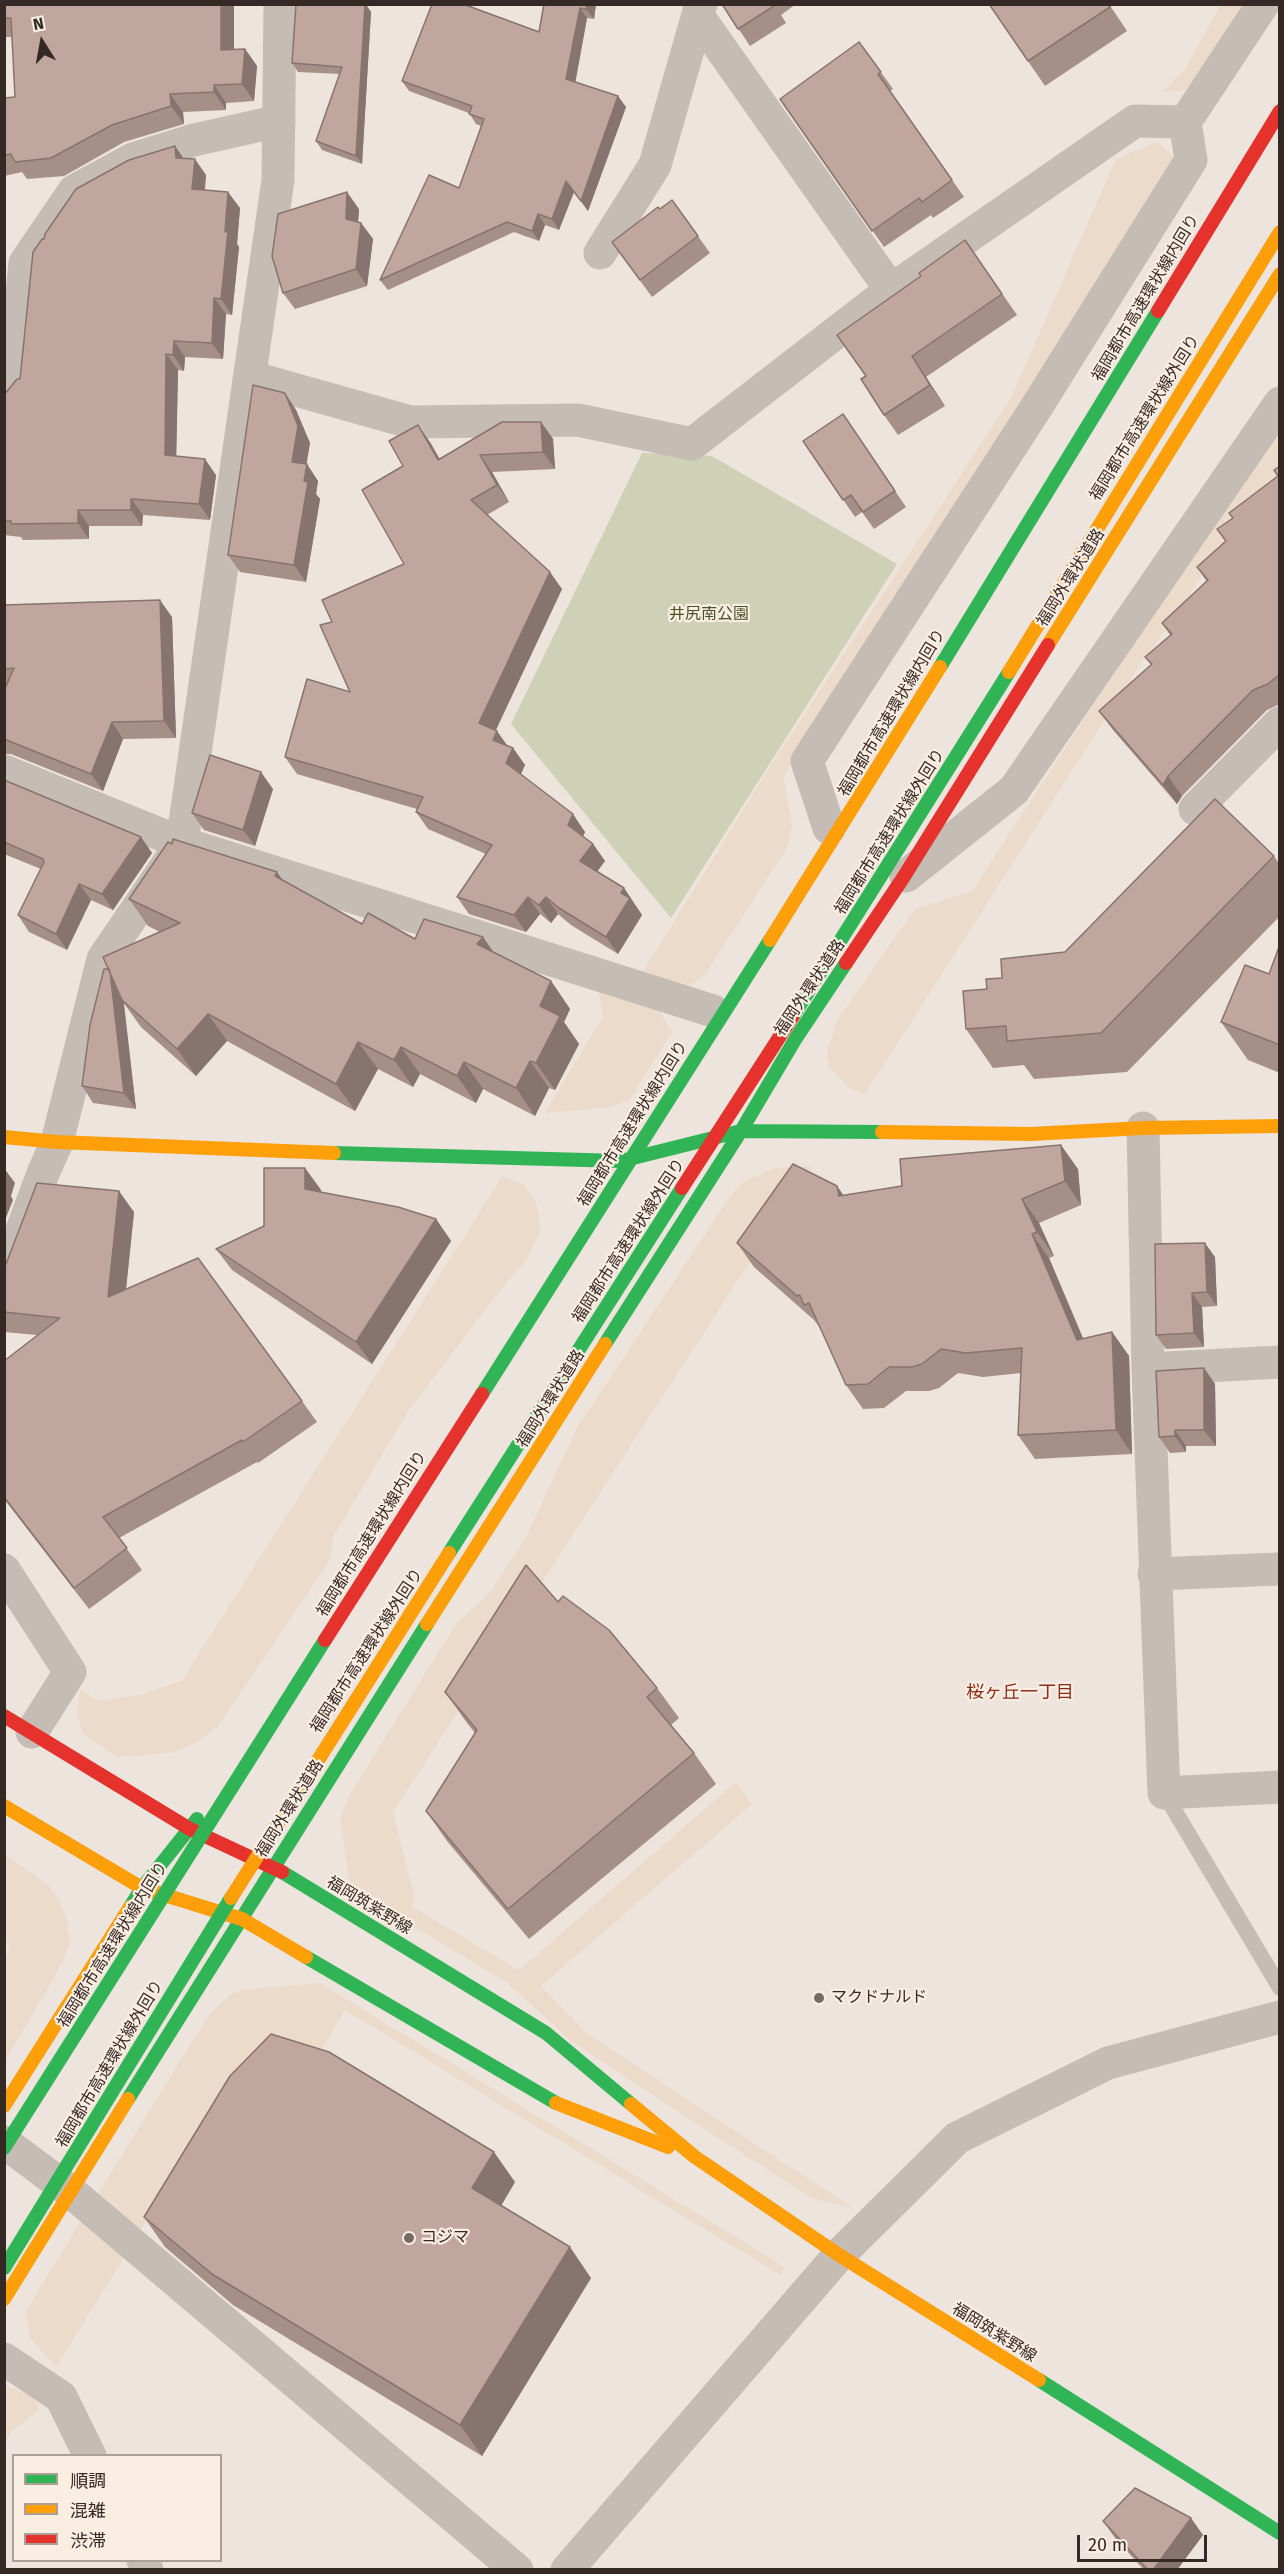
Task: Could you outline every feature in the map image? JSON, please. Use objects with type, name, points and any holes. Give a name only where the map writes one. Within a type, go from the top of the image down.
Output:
[{"type":"main road","name":"福岡都市高速環状線内回り","points":[[4,2148],[246,1763],[844,824],[1280,111]]},
{"type":"main road","points":[[4,2106],[142,1888],[190,1829],[621,1161],[712,1011],[1280,120]]},
{"type":"main road","name":"福岡都市高速環状線外回り","points":[[4,2268],[288,1804],[897,853],[1280,232]]},
{"type":"main road","name":"福岡外環状道路","points":[[4,2299],[273,1866],[741,1131],[796,1038],[903,878],[1280,274]]},
{"type":"main road","points":[[4,1137],[57,1142],[247,1151],[621,1161],[741,1131],[1031,1134],[1143,1128],[1280,1126]]},
{"type":"main road","name":"福岡筑紫野線","points":[[4,1716],[190,1829],[273,1866],[546,2033],[695,2157],[839,2256],[1110,2424],[1280,2533]]},
{"type":"main road","name":"福岡筑紫野線","points":[[4,1806],[142,1888],[242,1919],[547,2099],[695,2157]]},
{"type":"street","points":[[4,1278],[57,1142],[104,959],[182,843],[278,180],[280,4]]},
{"type":"street","points":[[829,828],[807,761],[1034,411],[1191,160],[1185,122],[1263,4]]},
{"type":"street","points":[[1273,4],[1280,14]]},
{"type":"street","points":[[699,10],[891,290]]},
{"type":"street","points":[[600,253],[655,165],[699,10]]},
{"type":"street","points":[[4,398],[13,383],[15,259],[74,190],[133,159],[194,140],[279,121]]},
{"type":"street","points":[[249,377],[410,422],[579,420],[692,444],[891,290],[1135,121],[1185,122]]},
{"type":"street","points":[[903,878],[1014,790],[1280,403]]},
{"type":"street","points":[[1195,809],[1280,723]]},
{"type":"street","points":[[4,771],[182,843],[712,1011]]},
{"type":"street","points":[[1143,1128],[1154,1574],[1164,1793],[1280,1787]]},
{"type":"street","points":[[1148,1369],[1280,1362]]},
{"type":"street","points":[[1154,1574],[1280,1569]]},
{"type":"street","points":[[4,1570],[70,1672],[32,1732]]},
{"type":"street","points":[[567,2570],[839,2256],[957,2138],[1108,2063],[1280,2017]]},
{"type":"street","points":[[4,2142],[71,2192],[517,2570]]},
{"type":"street","points":[[4,2359],[61,2397],[89,2454]]},
{"type":"lane","points":[[1164,1793],[1280,1988]]},
{"type":"green space","name":"井尻南公園","points":[[642,453],[712,456],[897,564],[671,918],[511,724]]},
{"type":"shaded area","points":[[1220,5],[1242,5],[1242,9],[1207,70],[1186,90],[1162,92],[1185,70]]},
{"type":"shaded area","points":[[1157,142],[1170,152],[1177,165],[1027,408],[784,776],[792,827],[788,846],[705,975],[694,983],[674,989],[639,978],[771,765],[1011,398],[1116,159]]},
{"type":"shaded area","points":[[1279,420],[1279,478],[1233,527],[1175,617],[1140,665],[865,1094],[848,1087],[828,1066],[827,1050],[838,1019],[915,909],[972,891]]},
{"type":"shaded area","points":[[598,990],[657,1008],[672,1032],[630,1099],[611,1107],[545,1113],[603,1016]]},
{"type":"shaded area","points":[[812,1166],[393,1812],[415,1899],[411,1906],[519,1970],[736,1782],[752,1804],[541,1986],[586,2033],[853,2208],[813,2198],[769,2171],[571,2041],[505,1981],[364,1898],[349,1879],[340,1819],[349,1796],[456,1624],[490,1593],[525,1539],[578,1426],[729,1198],[743,1182],[774,1168]]},
{"type":"shaded area","points":[[502,1177],[524,1184],[537,1205],[540,1231],[526,1261],[506,1283],[409,1410],[333,1537],[330,1560],[218,1726],[198,1742],[171,1753],[118,1757],[84,1735],[77,1715],[80,1690],[100,1701],[143,1694],[182,1680]]},
{"type":"shaded area","points":[[5,1854],[49,1886],[61,1903],[67,1920],[70,1945],[54,1978],[5,2061],[5,1959],[10,1950],[5,1936]]},
{"type":"shaded area","points":[[320,1983],[785,2267],[780,2275],[345,2010],[322,2049],[245,2063],[56,2367],[30,2338],[26,2314],[34,2297],[208,2016],[230,1995],[241,1990]]},
{"type":"shaded area","points":[[5,2385],[36,2398],[39,2410],[11,2432],[5,2442]]},
{"type":"building","points":[[4,4],[221,4],[221,50],[245,49],[242,84],[214,85],[214,92],[170,94],[171,106],[112,125],[51,158],[15,162],[11,154],[4,155],[4,98],[15,97],[11,18],[4,18]]},
{"type":"building","points":[[296,4],[365,4],[356,156],[316,141],[342,67],[292,63]]},
{"type":"building","points":[[432,4],[463,4],[539,32],[544,4],[587,4],[586,9],[580,8],[566,79],[618,96],[581,201],[566,181],[552,219],[538,214],[532,231],[507,222],[380,280],[429,175],[459,188],[484,119],[469,114],[472,106],[402,81]]},
{"type":"building","points":[[722,4],[773,4],[774,6],[738,29]]},
{"type":"building","points":[[989,4],[1108,4],[1110,7],[1028,61]]},
{"type":"building","points":[[859,42],[881,72],[878,74],[952,180],[922,202],[919,198],[872,231],[780,99]]},
{"type":"building","points":[[175,146],[176,158],[195,159],[192,189],[228,192],[225,232],[228,231],[221,299],[214,298],[212,343],[174,341],[173,355],[166,354],[165,455],[205,459],[199,504],[131,499],[131,510],[78,510],[78,523],[11,524],[11,521],[4,521],[4,395],[17,379],[20,379],[33,252],[76,189],[129,160]]},
{"type":"building","points":[[347,192],[346,219],[361,223],[356,269],[283,293],[272,256],[278,214]]},
{"type":"building","points":[[672,200],[698,236],[640,280],[612,242],[658,207],[660,209]]},
{"type":"building","points":[[965,240],[1002,294],[912,356],[930,385],[884,415],[861,379],[866,376],[837,335],[921,276],[919,273]]},
{"type":"building","points":[[253,385],[285,393],[298,426],[292,462],[307,464],[304,481],[308,482],[294,565],[228,555]]},
{"type":"building","points":[[843,414],[895,491],[863,512],[851,495],[843,500],[803,441]]},
{"type":"building","points":[[502,422],[541,422],[543,452],[480,455],[497,485],[471,500],[550,572],[479,723],[497,731],[493,740],[513,748],[506,763],[573,814],[568,825],[593,844],[580,861],[624,888],[621,893],[630,898],[606,937],[559,908],[546,897],[539,905],[528,897],[514,915],[457,897],[492,845],[416,812],[423,797],[285,757],[307,679],[350,692],[320,625],[332,622],[322,600],[404,564],[362,490],[403,466],[389,441],[418,425],[438,460]]},
{"type":"building","points":[[1280,466],[1280,674],[1268,684],[1253,690],[1168,776],[1163,785],[1099,711],[1152,664],[1145,657],[1172,634],[1162,623],[1208,580],[1197,567],[1226,541],[1217,529],[1233,518],[1229,513],[1278,476],[1274,470]]},
{"type":"building","points":[[160,600],[164,721],[112,722],[91,774],[4,739],[4,691],[14,668],[4,669],[4,605]]},
{"type":"building","points":[[210,755],[261,772],[243,830],[192,813]]},
{"type":"building","points":[[4,780],[141,837],[102,894],[79,884],[56,934],[18,915],[44,862],[43,859],[4,842]]},
{"type":"building","points":[[1215,799],[1274,856],[1101,1033],[1007,1041],[1006,1026],[966,1029],[963,991],[987,989],[986,979],[1002,978],[1001,959],[1065,952]]},
{"type":"building","points":[[173,839],[277,872],[275,876],[362,924],[368,913],[415,939],[424,919],[483,937],[477,944],[551,981],[540,1006],[560,1016],[536,1063],[530,1061],[516,1088],[464,1062],[457,1076],[401,1047],[394,1060],[358,1042],[336,1084],[208,1014],[177,1049],[122,1000],[103,957],[180,923],[129,899],[168,842],[172,844]]},
{"type":"building","points":[[1279,947],[1280,1045],[1221,1022],[1245,965],[1269,974]]},
{"type":"building","points":[[104,969],[109,969],[110,972],[124,1093],[82,1086],[90,1025]]},
{"type":"building","points":[[1061,1145],[1065,1181],[1022,1199],[1037,1232],[1032,1234],[1077,1340],[1112,1332],[1116,1430],[1018,1435],[1022,1348],[966,1353],[941,1349],[922,1364],[912,1367],[889,1367],[868,1384],[846,1385],[809,1303],[804,1305],[800,1295],[797,1296],[737,1243],[793,1164],[837,1186],[839,1196],[902,1186],[900,1159]]},
{"type":"building","points":[[264,1168],[305,1168],[305,1189],[398,1207],[436,1219],[356,1342],[216,1249],[264,1226]]},
{"type":"building","points":[[37,1183],[119,1191],[108,1297],[198,1258],[302,1401],[243,1442],[242,1440],[103,1517],[127,1548],[74,1588],[4,1497],[4,1361],[60,1318],[4,1312],[4,1266]]},
{"type":"building","points":[[1205,1243],[1207,1292],[1192,1293],[1194,1333],[1156,1335],[1155,1244]]},
{"type":"building","points":[[1204,1368],[1204,1430],[1175,1430],[1175,1436],[1159,1437],[1156,1371]]},
{"type":"building","points":[[526,1565],[558,1602],[563,1596],[609,1630],[657,1688],[647,1697],[694,1753],[508,1909],[426,1811],[477,1730],[445,1692]]},
{"type":"building","points":[[271,2034],[329,2052],[494,2152],[472,2188],[570,2247],[460,2425],[212,2274],[144,2217],[230,2076]]},
{"type":"building","points":[[1135,2488],[1191,2518],[1153,2570],[1148,2570],[1103,2521]]},
{"type":"traffic: fast","points":[[940,667],[1158,311]]},
{"type":"traffic: fast","points":[[793,1016],[1009,672]]},
{"type":"traffic: fast","points":[[482,1394],[770,940]]},
{"type":"traffic: fast","points":[[605,1344],[741,1131],[796,1038],[846,963]]},
{"type":"traffic: fast","points":[[334,1153],[621,1161],[741,1131],[882,1132]]},
{"type":"traffic: fast","points":[[449,1553],[682,1188]]},
{"type":"traffic: fast","points":[[128,2099],[427,1624]]},
{"type":"traffic: fast","points":[[4,2148],[325,1640]]},
{"type":"traffic: fast","points":[[130,1907],[142,1888],[197,1819]]},
{"type":"traffic: fast","points":[[282,1872],[546,2033],[631,2104]]},
{"type":"traffic: fast","points":[[4,2268],[231,1898]]},
{"type":"traffic: fast","points":[[306,1957],[556,2103]]},
{"type":"traffic: fast","points":[[1039,2380],[1280,2533]]},
{"type":"traffic: slow","points":[[1009,672],[1280,232]]},
{"type":"traffic: slow","points":[[1048,645],[1280,274]]},
{"type":"traffic: slow","points":[[770,940],[940,667]]},
{"type":"traffic: slow","points":[[882,1132],[1031,1134],[1143,1128],[1280,1126]]},
{"type":"traffic: slow","points":[[4,1137],[57,1142],[334,1153]]},
{"type":"traffic: slow","points":[[427,1624],[605,1344]]},
{"type":"traffic: slow","points":[[231,1898],[449,1553]]},
{"type":"traffic: slow","points":[[4,1806],[142,1888],[242,1919],[306,1957]]},
{"type":"traffic: slow","points":[[4,2106],[130,1907]]},
{"type":"traffic: slow","points":[[4,2299],[128,2099]]},
{"type":"traffic: slow","points":[[556,2103],[668,2147]]},
{"type":"traffic: slow","points":[[631,2104],[695,2157],[839,2255],[1039,2380]]},
{"type":"traffic: jam","points":[[1158,311],[1280,111]]},
{"type":"traffic: jam","points":[[846,963],[903,878],[1048,645]]},
{"type":"traffic: jam","points":[[682,1188],[793,1016]]},
{"type":"traffic: jam","points":[[325,1640],[482,1394]]},
{"type":"traffic: jam","points":[[4,1716],[190,1829],[282,1872]]},
{"type":"place","name":"マクドナルド","points":[[819,1998]]},
{"type":"place","name":"コジマ","points":[[409,2238]]},
{"type":"district","name":"桜ヶ丘一丁目","points":[[1020,1693]]}]
